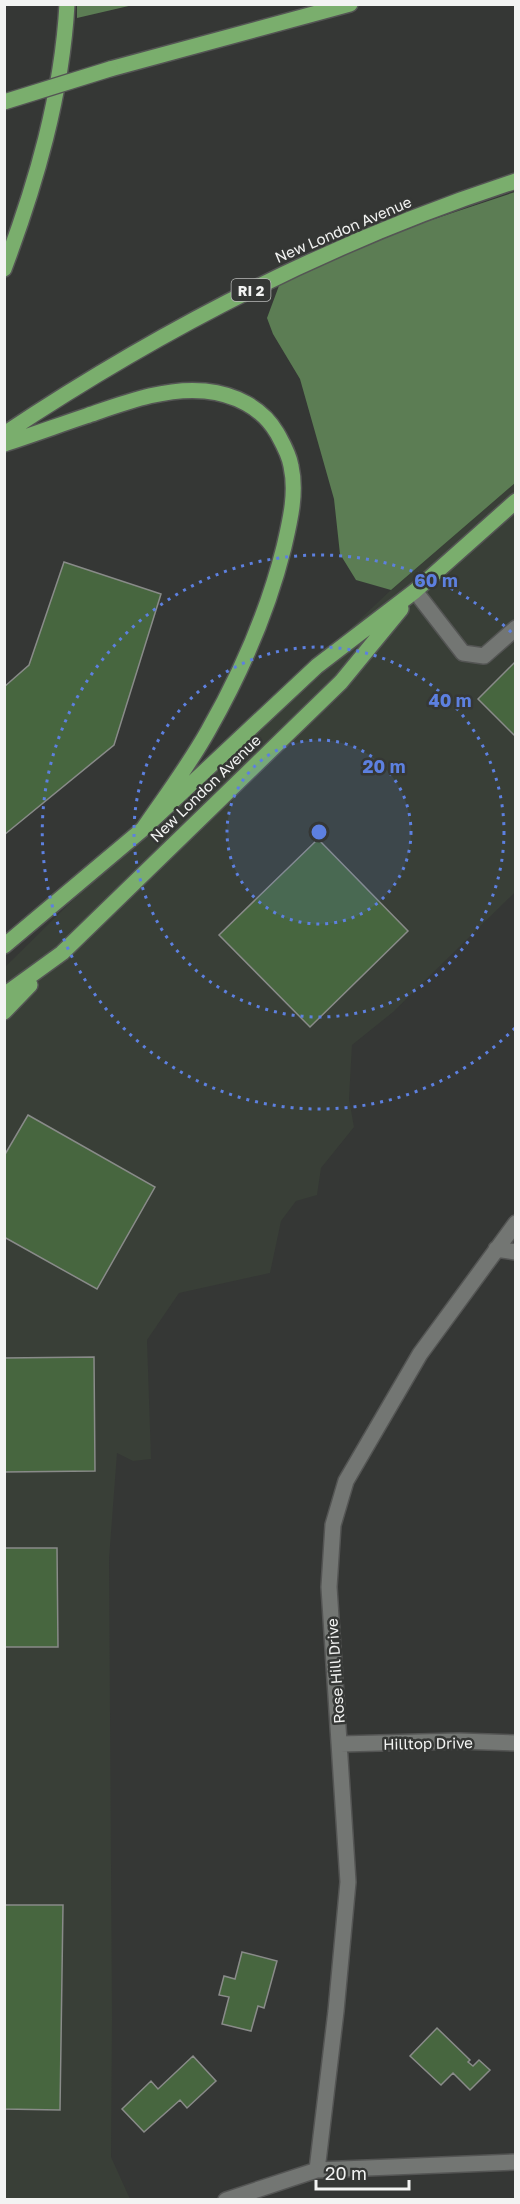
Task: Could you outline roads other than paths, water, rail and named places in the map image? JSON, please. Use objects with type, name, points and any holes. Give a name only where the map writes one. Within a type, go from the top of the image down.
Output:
[{"type":"main road","points":[[4,269],[19,231],[49,128],[67,4]]},
{"type":"main road","points":[[4,102],[110,69],[350,4]]},
{"type":"main road","name":"New London Avenue","points":[[4,434],[44,407],[164,336],[283,274],[380,231],[516,181]]},
{"type":"main road","points":[[4,444],[129,401],[182,392],[204,391],[244,401],[261,413],[274,429],[292,466],[293,501],[278,572],[239,672],[207,733],[143,829]]},
{"type":"main road","name":"New London Avenue","points":[[4,946],[143,829],[317,666],[415,591],[516,501]]},
{"type":"main road","name":"New London Avenue","points":[[4,995],[62,953],[341,682],[415,591]]},
{"type":"main road","points":[[4,1012],[62,953]]},
{"type":"street","points":[[415,591],[463,653],[484,656],[516,628]]},
{"type":"street","name":"Rose Hill Drive","points":[[318,2170],[348,1882],[329,1587],[333,1525],[346,1481],[420,1354],[516,1222]]},
{"type":"street","points":[[496,1249],[516,1252]]},
{"type":"street","name":"Hilltop Drive","points":[[340,1744],[459,1741],[516,1743]]},
{"type":"street","points":[[226,2199],[318,2170],[516,2162]]}]
